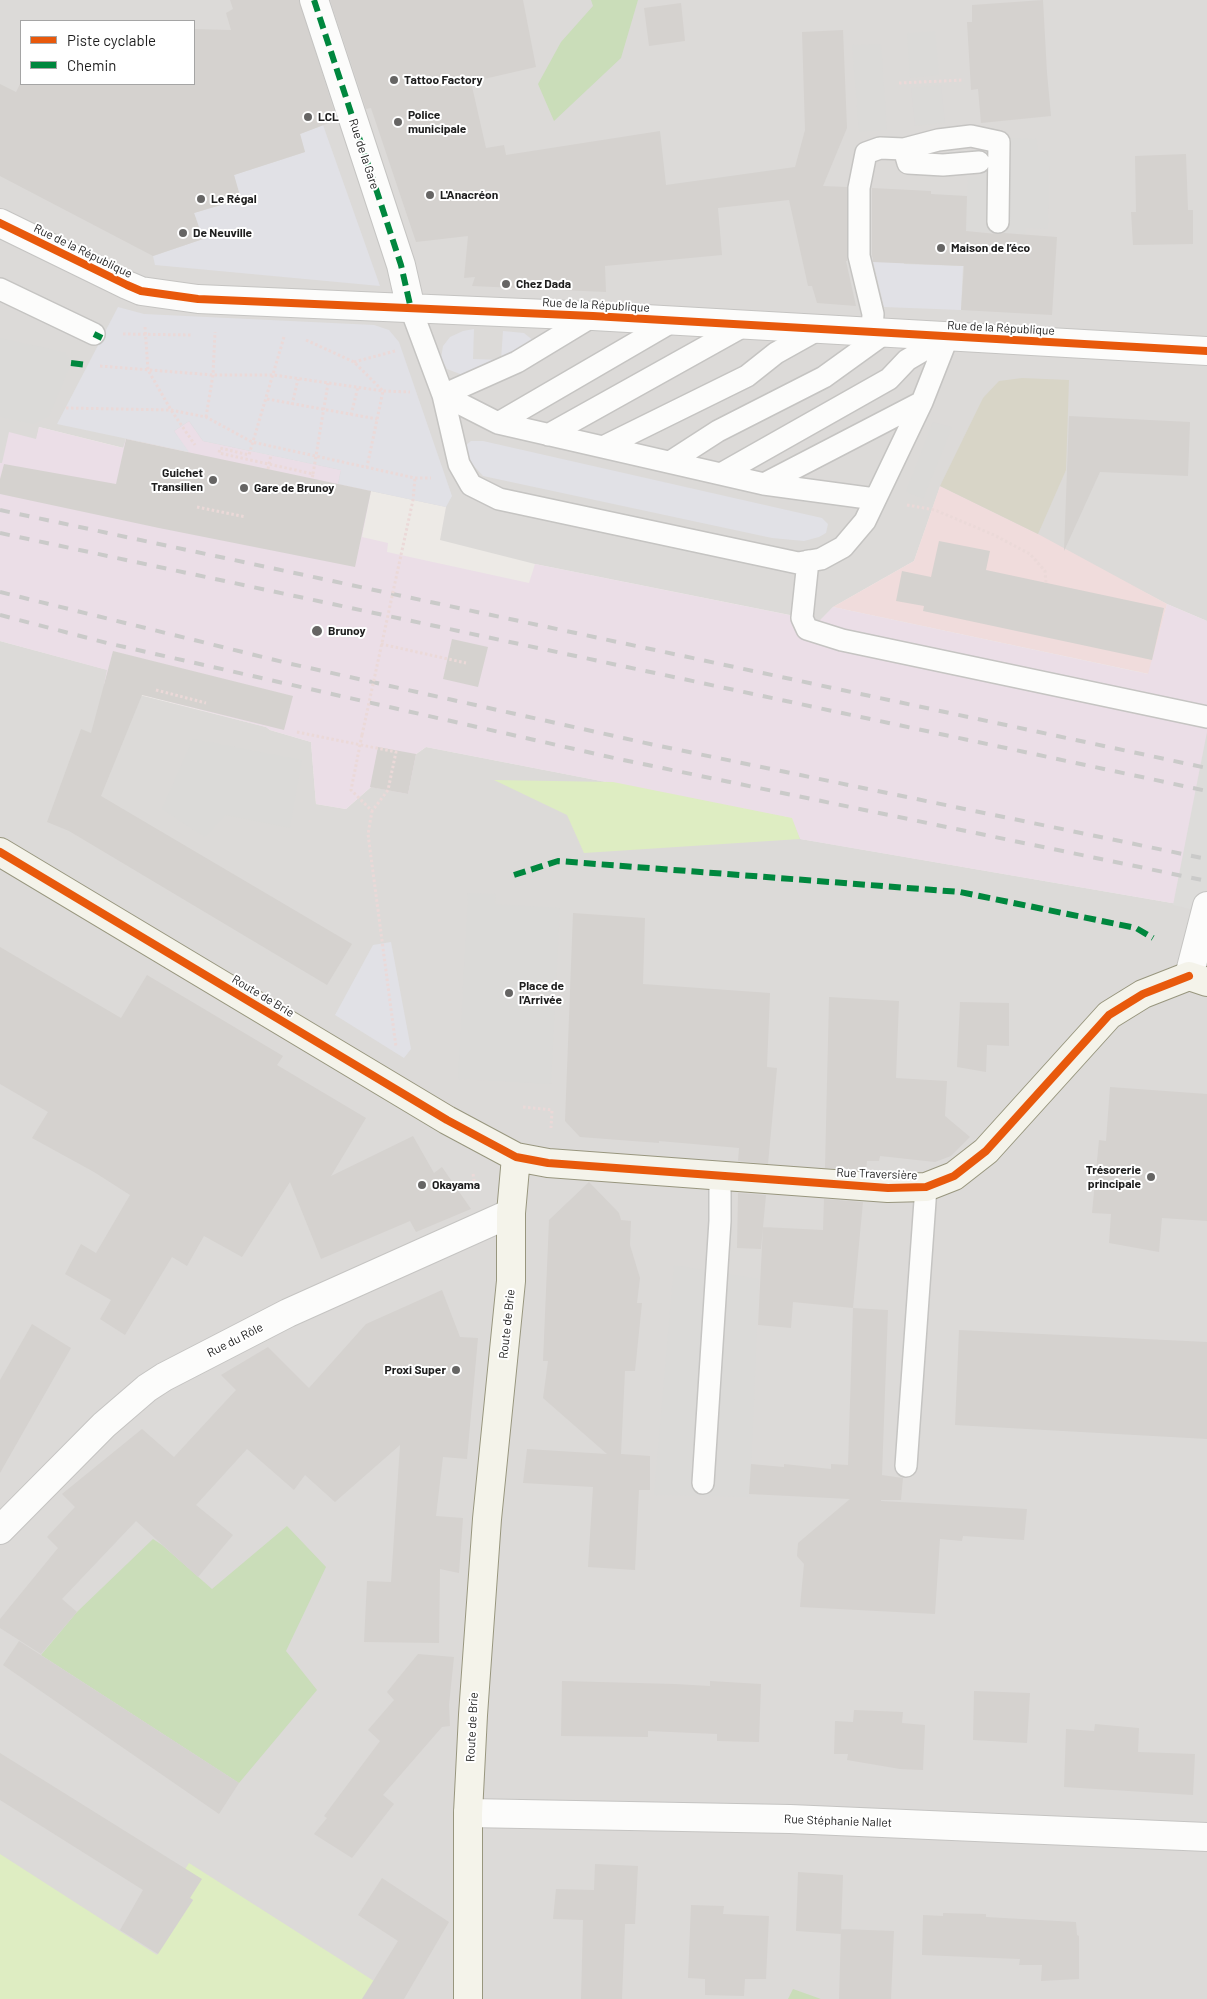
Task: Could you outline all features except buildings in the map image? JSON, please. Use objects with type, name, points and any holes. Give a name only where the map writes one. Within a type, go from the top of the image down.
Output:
[{"type":"street","name":"Rue de la Gare","points":[[314,0],[398,258],[411,309]]},
{"type":"street","name":"Rue de la République","points":[[0,223],[127,286],[141,291],[198,299],[675,320],[1207,351]]},
{"type":"street","name":"Route de Brie","points":[[0,852],[447,1120],[516,1157],[511,1213],[511,1281],[487,1519],[473,1715],[468,1813],[468,1999]]},
{"type":"street","points":[[1198,979],[1205,916]]},
{"type":"street","name":"Rue Traversière","points":[[516,1157],[548,1163],[720,1176],[888,1188],[926,1187],[954,1176],[986,1151],[1109,1015],[1143,994],[1198,979]]},
{"type":"street","name":"Rue du Rôle","points":[[0,1530],[104,1425],[147,1388],[164,1377],[288,1313],[511,1213]]},
{"type":"street","name":"Rue Stéphanie Nallet","points":[[468,1813],[790,1819],[1207,1837]]},
{"type":"lane","points":[[670,462],[718,431],[824,377],[879,333],[858,256],[859,188],[866,153],[880,148],[904,150],[938,140],[971,136],[999,142],[998,222]]},
{"type":"lane","points":[[904,150],[908,163],[943,165],[979,162]]},
{"type":"lane","points":[[0,289],[94,334]]},
{"type":"lane","points":[[411,309],[443,395],[459,464],[471,485],[499,499],[798,563],[821,559],[843,547],[864,521],[922,402],[948,336]]},
{"type":"lane","points":[[443,395],[518,362],[593,316]]},
{"type":"lane","points":[[498,423],[675,320]]},
{"type":"lane","points":[[548,434],[657,376],[747,324]]},
{"type":"lane","points":[[603,447],[747,376],[776,353],[819,329]]},
{"type":"lane","points":[[721,474],[889,379],[908,360],[948,336]]},
{"type":"lane","points":[[443,395],[498,423],[764,484],[875,499]]},
{"type":"lane","points":[[764,484],[922,402]]},
{"type":"lane","points":[[808,561],[802,618],[808,629],[842,640],[1207,717]]},
{"type":"lane","points":[[703,1483],[720,1221],[720,1176]]},
{"type":"lane","points":[[906,1466],[926,1187]]},
{"type":"path","points":[[899,83],[964,80]]},
{"type":"path","points":[[144,321],[148,370],[171,410],[195,445]]},
{"type":"path","points":[[206,417],[213,374],[216,326]]},
{"type":"path","points":[[287,329],[249,455],[220,448],[219,453],[313,474]]},
{"type":"path","points":[[116,334],[195,335]]},
{"type":"path","points":[[205,335],[215,336]]},
{"type":"path","points":[[274,337],[292,338]]},
{"type":"path","points":[[299,339],[306,340],[354,362],[383,391]]},
{"type":"path","points":[[354,362],[401,349]]},
{"type":"path","points":[[96,366],[213,374],[274,375],[383,391],[443,395]]},
{"type":"path","points":[[292,404],[298,379]]},
{"type":"path","points":[[312,479],[328,383]]},
{"type":"path","points":[[350,415],[358,387]]},
{"type":"path","points":[[367,467],[383,391]]},
{"type":"path","points":[[267,399],[377,420]]},
{"type":"path","points":[[66,408],[171,410],[206,417],[252,442],[316,458],[414,478],[413,500],[351,790],[372,811]]},
{"type":"path","points":[[268,469],[271,455]]},
{"type":"path","points":[[875,499],[935,510],[994,535],[1030,554],[1045,571],[1046,583]]},
{"type":"path","points":[[197,507],[246,517]]},
{"type":"path","points":[[381,644],[466,663]]},
{"type":"path","points":[[156,690],[206,703]]},
{"type":"path","points":[[297,732],[396,752],[388,790],[372,811],[368,834],[395,1046],[401,1050]]},
{"type":"path","points":[[523,1108],[552,1110],[550,1129]]},
{"type":"path","points":[[472,1172],[476,1197]]},
{"type":"shaded area","points":[[0,0],[1207,0],[1207,621],[1167,604],[940,487],[914,561],[833,607],[820,621],[535,564],[440,540],[446,507],[338,484],[315,465],[250,451],[189,452],[126,439],[124,448],[39,427],[37,439],[0,463]]},
{"type":"shaded area","points":[[935,31],[939,75],[910,78],[907,33]]},
{"type":"shaded area","points":[[881,44],[887,130],[859,132],[852,45]]},
{"type":"shaded area","points":[[941,85],[945,123],[915,126],[911,88]]},
{"type":"shaded area","points":[[323,125],[380,286],[155,265],[153,256],[203,239],[194,213],[240,199],[234,175],[305,152],[300,134]]},
{"type":"shaded area","points":[[1008,138],[1037,139],[1038,152],[1050,151],[1048,229],[1026,228],[1025,234],[966,231],[968,177],[980,177],[981,147]]},
{"type":"shaded area","points":[[872,257],[904,260],[904,264],[963,266],[961,310],[884,307]]},
{"type":"shaded area","points":[[118,307],[144,314],[374,325],[389,330],[399,342],[452,496],[446,507],[338,484],[341,470],[203,441],[189,421],[174,431],[189,452],[57,424]]},
{"type":"shaded area","points":[[474,329],[473,359],[501,360],[503,331],[524,333],[536,345],[533,349],[490,371],[460,374],[447,369],[441,358],[443,346],[450,337],[463,331]]},
{"type":"shaded area","points":[[0,338],[65,352],[71,363],[49,416],[33,424],[0,417]]},
{"type":"shaded area","points":[[1022,378],[1069,380],[1066,470],[1038,534],[940,486],[983,398],[999,381]]},
{"type":"shaded area","points":[[189,421],[203,441],[341,470],[338,484],[371,491],[362,537],[388,543],[387,552],[529,583],[535,564],[819,621],[833,607],[1148,674],[1167,604],[1207,621],[1207,909],[800,839],[791,818],[426,747],[416,754],[408,794],[371,787],[346,809],[316,804],[311,742],[270,730],[266,727],[104,685],[107,670],[0,641],[0,463],[2,463],[9,432],[36,439],[39,427],[123,448],[126,439],[188,452],[174,431]]},
{"type":"shaded area","points":[[933,422],[952,427],[923,499],[906,492]]},
{"type":"shaded area","points":[[471,441],[483,441],[822,518],[828,524],[826,533],[804,541],[772,538],[483,476],[466,457],[466,445]]},
{"type":"shaded area","points":[[940,486],[1038,534],[1167,604],[1149,674],[833,607],[914,561]]},
{"type":"shaded area","points":[[0,641],[108,670],[104,686],[266,727],[270,730],[311,742],[316,804],[346,809],[371,787],[426,747],[792,818],[801,839],[1207,909],[1207,1999],[0,1999]]},
{"type":"shaded area","points":[[193,739],[302,760],[290,828],[225,815],[205,837],[162,809]]},
{"type":"shaded area","name":"Place de l'Arrivée","points":[[468,893],[496,894],[495,904],[560,908],[551,1084],[458,1079]]},
{"type":"shaded area","points":[[391,942],[411,1049],[404,1058],[335,1015],[373,945]]},
{"type":"shaded area","points":[[674,1265],[759,1279],[750,1497],[654,1495]]},
{"type":"green space","points":[[591,0],[638,0],[621,58],[554,121],[538,84],[561,42],[593,6]]},
{"type":"green space","points":[[494,780],[613,782],[792,818],[800,839],[584,853],[567,815]]},
{"type":"green space","points":[[287,1526],[326,1567],[286,1651],[317,1690],[239,1783],[41,1655],[77,1612],[153,1539],[212,1589]]},
{"type":"green space","points":[[0,1854],[157,1955],[193,1900],[173,1888],[189,1863],[374,1981],[362,1999],[0,1999]]},
{"type":"green space","points":[[793,1989],[821,1999],[788,1999]]},
{"type":"pier","points":[[1207,732],[1207,913],[1173,905]]},
{"type":"railway","points":[[0,510],[1207,768]]},
{"type":"railway","points":[[0,533],[1207,791]]},
{"type":"railway","points":[[0,592],[287,663],[650,744],[1207,859]]},
{"type":"railway","points":[[0,615],[107,643],[614,758],[1207,881]]},
{"type":"marked path","points":[[314,0],[401,265],[411,309],[409,309]]},
{"type":"marked path","points":[[94,334],[102,338]]},
{"type":"marked path","points":[[71,363],[87,365]]},
{"type":"marked path","points":[[514,875],[558,861],[960,892],[1136,928],[1153,938]]},
{"type":"cycle path","points":[[0,223],[141,291],[198,299],[593,316],[1207,351]]},
{"type":"cycle path","points":[[0,852],[447,1120],[516,1157],[548,1163],[888,1188],[926,1187],[954,1176],[986,1151],[1109,1015],[1143,994],[1189,976]]},
{"type":"place","name":"Tattoo Factory","points":[[394,80]]},
{"type":"place","name":"LCL","points":[[308,117]]},
{"type":"place","name":"Police municipale","points":[[398,122]]},
{"type":"place","name":"L'Anacréon","points":[[430,195]]},
{"type":"place","name":"Le Régal","points":[[201,199]]},
{"type":"place","name":"De Neuville","points":[[183,233]]},
{"type":"place","name":"Maison de l’éco","points":[[941,248]]},
{"type":"place","name":"Chez Dada","points":[[506,284]]},
{"type":"place","name":"Guichet Transilien","points":[[213,480]]},
{"type":"place","name":"Gare de Brunoy","points":[[244,488]]},
{"type":"place","name":"Brunoy","points":[[317,631]]},
{"type":"place","name":"Place de l'Arrivée","points":[[509,993]]},
{"type":"place","name":"Trésorerie principale","points":[[1151,1177]]},
{"type":"place","name":"Okayama","points":[[422,1185]]},
{"type":"place","name":"Proxi Super","points":[[456,1370]]}]
